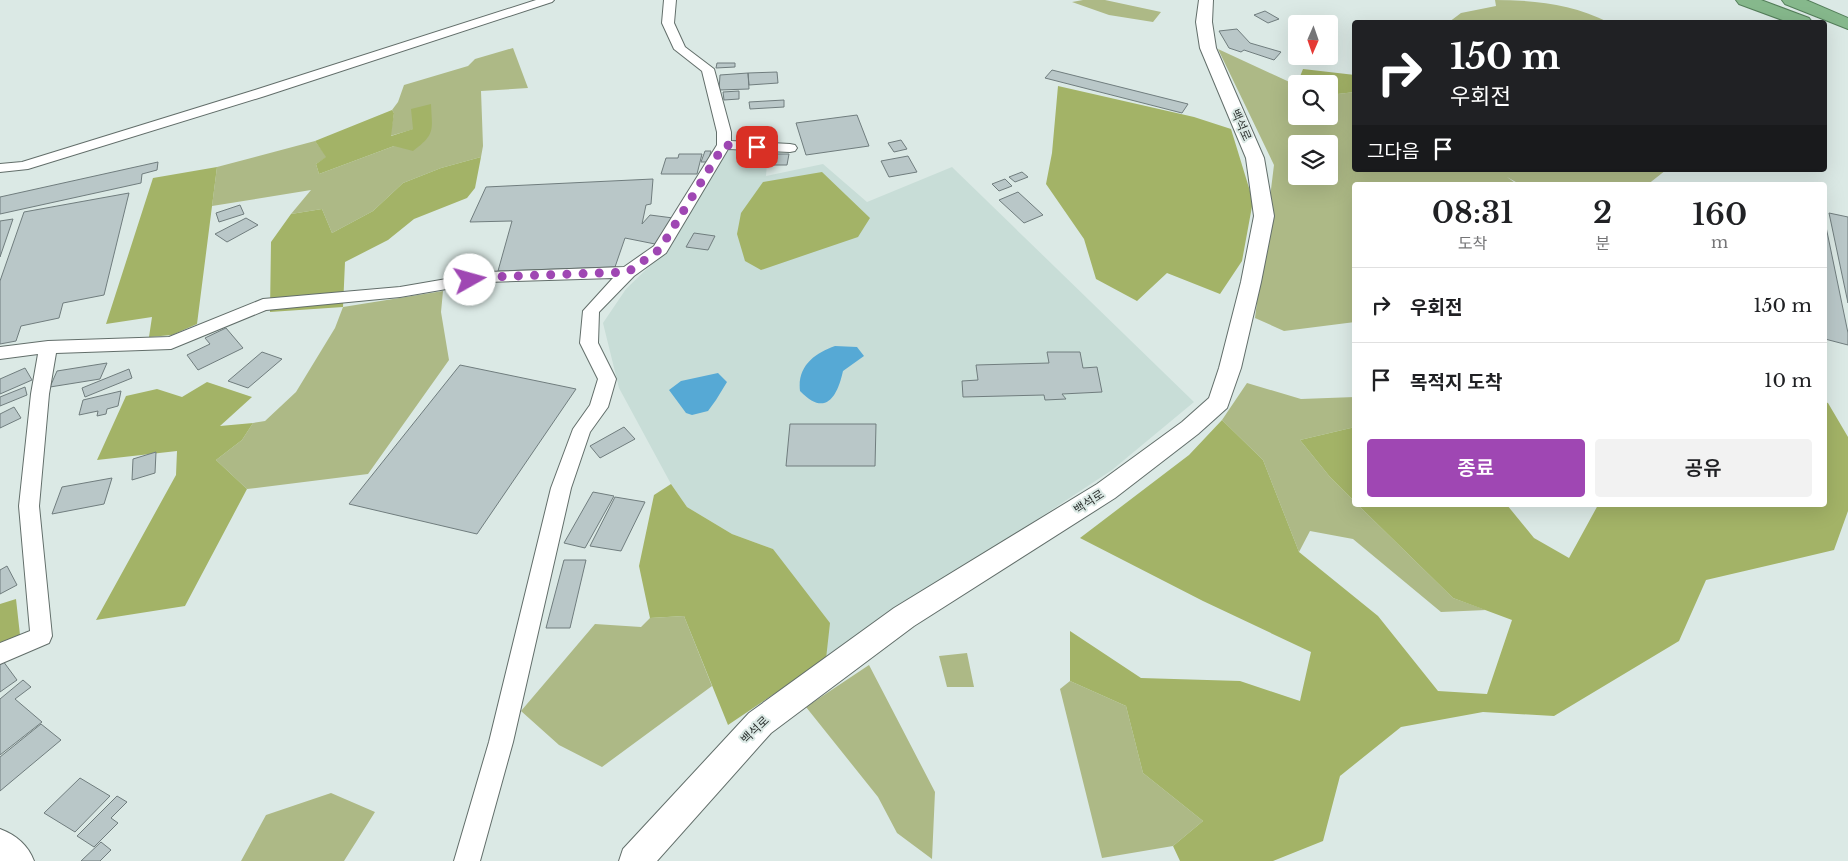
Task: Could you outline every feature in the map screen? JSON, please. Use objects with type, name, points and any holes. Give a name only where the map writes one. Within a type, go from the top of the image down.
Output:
[{"type":"highway","points":[[1745,0],[1798,20]]},
{"type":"highway","points":[[1772,0],[1818,20]]},
{"type":"highway","points":[[1791,0],[1848,24]]},
{"type":"highway","points":[[1832,0],[1848,8]]},
{"type":"highway","points":[[1827,24],[1848,33]]},
{"type":"highway","points":[[1827,32],[1848,40]]},
{"type":"street","points":[[0,168],[33,163],[260,93],[548,0]]},
{"type":"street","points":[[467,861],[501,742],[561,488],[582,429],[598,406],[608,379],[589,343],[592,312],[628,272],[660,249],[724,145],[724,132],[708,69],[680,50],[668,23],[670,0]]},
{"type":"street","name":"백석로","points":[[635,861],[760,723],[904,616],[1106,491],[1190,428],[1218,402],[1232,359],[1251,282],[1264,216],[1255,158],[1208,48],[1204,22],[1206,0]]},
{"type":"street","points":[[724,145],[790,148]]},
{"type":"street","points":[[0,353],[48,347],[172,343],[263,305],[400,292],[487,277],[628,272]]},
{"type":"street","points":[[0,654],[41,636],[29,506],[40,394],[48,347]]},
{"type":"street","points":[[0,845],[18,861]]},
{"type":"shaded area","points":[[727,151],[768,151],[766,176],[823,164],[867,202],[952,167],[1194,402],[1112,470],[826,659],[773,549],[732,534],[687,507],[671,484],[619,388],[603,323],[626,289],[658,258]]},
{"type":"green space","points":[[1105,0],[1161,12],[1153,22],[1109,15],[1072,2]]},
{"type":"green space","points":[[1495,0],[1553,4],[1581,11],[1604,20],[1452,20],[1461,13],[1496,6]]},
{"type":"green space","points":[[513,48],[528,88],[481,91],[483,146],[481,157],[441,168],[403,183],[373,211],[332,233],[322,209],[291,214],[311,190],[212,206],[217,167],[315,141],[327,157],[316,164],[319,174],[394,146],[414,129],[390,136],[394,113],[392,110],[398,102],[404,85],[468,66],[475,59]]},
{"type":"green space","points":[[1218,49],[1288,81],[1288,125],[1338,125],[1338,94],[1352,92],[1352,172],[1663,172],[1651,182],[1516,182],[1507,177],[1514,182],[1352,182],[1352,322],[1284,331],[1255,318],[1274,165]]},
{"type":"green space","points":[[1303,69],[1352,75],[1352,92],[1338,94],[1338,75],[1301,75]]},
{"type":"green space","points":[[1058,86],[1194,117],[1231,129],[1253,201],[1242,261],[1220,294],[1167,273],[1137,301],[1096,279],[1084,239],[1046,184],[1052,153]]},
{"type":"green space","points":[[431,104],[431,131],[426,140],[413,151],[394,146],[319,174],[316,164],[326,157],[315,141],[392,110],[394,113],[391,136],[413,129],[411,109]]},
{"type":"green space","points":[[481,157],[475,188],[467,198],[414,219],[388,240],[345,262],[343,307],[270,312],[271,242],[291,214],[322,209],[332,233],[373,211],[403,183],[441,168]]},
{"type":"green space","points":[[217,167],[197,324],[172,335],[149,337],[152,317],[106,324],[153,178]]},
{"type":"green space","points":[[822,172],[870,218],[858,237],[761,270],[745,261],[737,234],[741,213],[763,182]]},
{"type":"green space","points":[[443,291],[441,312],[449,360],[368,474],[247,489],[216,460],[242,440],[253,423],[265,421],[296,392],[335,328],[343,307]]},
{"type":"green space","points":[[207,382],[252,397],[220,426],[253,423],[242,440],[216,460],[247,489],[185,606],[96,620],[176,475],[177,451],[97,460],[126,396],[157,389],[182,397]]},
{"type":"green space","points":[[1247,383],[1301,399],[1352,397],[1352,428],[1300,440],[1330,477],[1352,499],[1352,507],[1360,507],[1453,598],[1486,610],[1441,612],[1353,539],[1310,531],[1299,552],[1263,460],[1222,420]]},
{"type":"green space","points":[[1827,403],[1848,437],[1848,511],[1834,550],[1706,580],[1679,641],[1554,716],[1483,712],[1401,727],[1340,776],[1323,841],[1273,861],[1180,861],[1173,846],[1203,821],[1143,773],[1126,706],[1070,681],[1070,631],[1141,678],[1240,681],[1300,701],[1311,652],[1203,601],[1080,538],[1189,455],[1222,420],[1263,460],[1299,552],[1378,616],[1438,691],[1487,694],[1512,620],[1453,598],[1360,507],[1509,507],[1534,538],[1569,558],[1597,507],[1827,507]]},
{"type":"green space","points":[[1352,428],[1352,499],[1330,477],[1300,440]]},
{"type":"green space","points":[[671,484],[687,507],[732,534],[773,549],[830,623],[826,659],[728,725],[684,616],[650,618],[639,566],[654,495]]},
{"type":"green space","points":[[16,599],[22,653],[0,664],[0,604]]},
{"type":"green space","points":[[684,616],[712,686],[602,767],[559,745],[521,711],[595,624],[641,627],[650,618]]},
{"type":"green space","points":[[967,653],[974,687],[947,687],[939,656]]},
{"type":"green space","points":[[869,665],[935,792],[932,859],[897,833],[878,797],[806,707]]},
{"type":"green space","points":[[1070,681],[1126,706],[1143,773],[1203,821],[1173,846],[1102,858],[1060,689]]},
{"type":"green space","points":[[331,793],[375,812],[344,861],[241,861],[266,815]]},
{"type":"water","points":[[835,346],[857,347],[864,356],[843,371],[837,389],[829,401],[816,403],[800,391],[801,374],[814,357]]},
{"type":"water","points":[[718,373],[727,382],[708,411],[692,415],[686,413],[669,390],[681,381]]},
{"type":"building","points":[[1265,11],[1279,19],[1268,23],[1254,15]]},
{"type":"building","points":[[1237,29],[1250,43],[1281,52],[1274,60],[1244,50],[1241,52],[1229,48],[1219,31]]},
{"type":"building","points":[[717,63],[735,63],[735,67],[716,68]]},
{"type":"building","points":[[1052,70],[1188,104],[1182,113],[1045,78]]},
{"type":"building","points":[[777,72],[778,83],[749,85],[748,73]]},
{"type":"building","points":[[748,73],[749,89],[719,90],[720,75]]},
{"type":"building","points":[[739,91],[739,99],[724,100],[723,92]]},
{"type":"building","points":[[784,100],[784,107],[750,109],[749,102]]},
{"type":"building","points":[[857,115],[869,146],[806,155],[796,123]]},
{"type":"building","points":[[901,140],[907,149],[894,152],[888,143]]},
{"type":"building","points":[[705,151],[711,151],[708,162],[701,162]]},
{"type":"building","points":[[679,154],[702,154],[697,174],[661,174],[666,158],[678,158]]},
{"type":"building","points":[[772,154],[789,154],[787,165],[770,165]]},
{"type":"building","points":[[908,156],[917,172],[889,177],[881,161]]},
{"type":"building","points":[[158,162],[157,170],[142,174],[141,183],[0,214],[0,197]]},
{"type":"building","points":[[1022,172],[1028,177],[1015,182],[1009,177]]},
{"type":"building","points":[[653,179],[651,204],[646,205],[642,224],[650,215],[673,218],[655,244],[625,238],[615,267],[498,271],[512,221],[470,222],[486,187]]},
{"type":"building","points":[[1005,179],[1012,186],[999,191],[992,184]]},
{"type":"building","points":[[1018,192],[1043,215],[1024,223],[999,200]]},
{"type":"building","points":[[129,193],[104,295],[63,303],[59,318],[21,326],[16,341],[0,344],[0,281],[24,212]]},
{"type":"building","points":[[240,205],[244,214],[219,222],[216,213]]},
{"type":"building","points":[[1829,213],[1848,217],[1848,303]]},
{"type":"building","points":[[246,218],[258,225],[227,242],[215,234]]},
{"type":"building","points":[[13,219],[0,257],[0,221]]},
{"type":"building","points":[[1827,232],[1848,333],[1848,345],[1827,340]]},
{"type":"building","points":[[694,233],[715,236],[708,250],[686,247]]},
{"type":"building","points":[[226,328],[243,348],[198,370],[187,355],[210,344],[205,338]]},
{"type":"building","points":[[262,352],[282,359],[248,388],[228,381]]},
{"type":"building","points":[[1047,352],[1080,352],[1083,368],[1097,367],[1102,392],[1062,394],[1066,399],[1045,400],[1044,395],[963,397],[962,381],[978,380],[976,365],[1049,363]]},
{"type":"building","points":[[107,363],[100,379],[50,387],[57,371]]},
{"type":"building","points":[[460,365],[576,389],[477,534],[349,504]]},
{"type":"building","points":[[25,368],[32,380],[0,394],[0,379]]},
{"type":"building","points":[[129,369],[132,378],[85,397],[82,388]]},
{"type":"building","points":[[25,387],[27,395],[0,406],[0,397]]},
{"type":"building","points":[[121,391],[118,406],[107,409],[106,414],[97,416],[98,411],[79,415],[83,400]]},
{"type":"building","points":[[14,407],[21,418],[0,428],[0,414]]},
{"type":"building","points":[[790,424],[876,424],[875,466],[786,466]]},
{"type":"building","points":[[624,427],[635,439],[600,458],[590,446]]},
{"type":"building","points":[[156,452],[155,473],[132,480],[133,459]]},
{"type":"building","points":[[112,478],[104,504],[52,514],[62,487]]},
{"type":"building","points":[[593,492],[614,496],[585,548],[564,543]]},
{"type":"building","points":[[615,497],[645,502],[621,551],[590,546]]},
{"type":"building","points":[[564,560],[586,560],[570,628],[546,628]]},
{"type":"building","points":[[7,566],[17,585],[0,594],[0,570]]},
{"type":"building","points":[[3,661],[17,680],[0,692],[0,663]]},
{"type":"building","points":[[23,680],[31,687],[15,699],[42,722],[0,755],[0,699]]},
{"type":"building","points":[[41,724],[61,740],[0,791],[0,757]]},
{"type":"building","points":[[80,778],[110,796],[75,832],[44,813]]},
{"type":"building","points":[[117,796],[127,802],[111,818],[118,823],[94,847],[77,836]]},
{"type":"building","points":[[101,842],[111,850],[100,861],[81,861]]},
{"type":"route","points":[[470,280],[487,277],[628,272],[660,249],[724,145],[757,147]]}]
